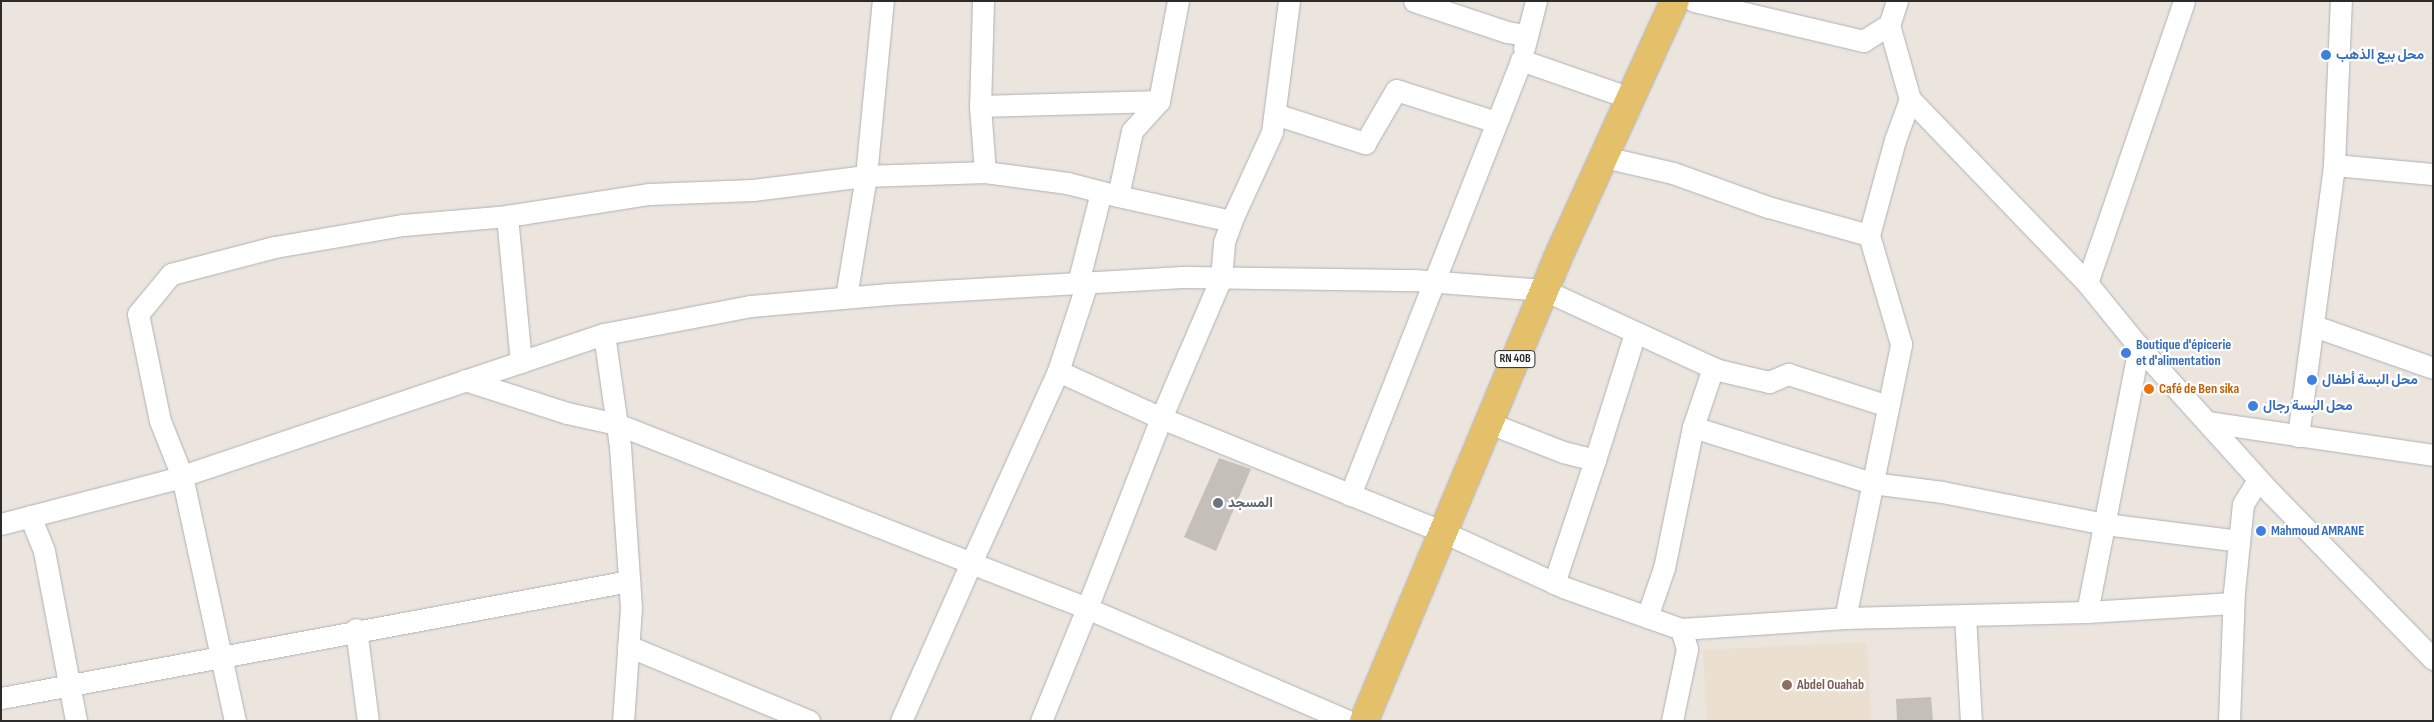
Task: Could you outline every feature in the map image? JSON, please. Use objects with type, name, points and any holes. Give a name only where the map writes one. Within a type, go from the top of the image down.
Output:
[{"type":"main road","name":"RN 40B","points":[[1364,721],[1544,290],[1674,1]]},
{"type":"street","points":[[846,297],[866,176],[883,1]]},
{"type":"street","points":[[983,1],[980,106],[985,172]]},
{"type":"street","points":[[901,721],[1058,372],[1109,194],[1132,131],[1159,101],[1178,1]]},
{"type":"street","points":[[1041,721],[1162,418],[1221,278],[1224,242],[1231,221],[1272,132],[1289,1]]},
{"type":"street","points":[[1414,1],[1507,32],[1527,35]]},
{"type":"street","points":[[1350,495],[1432,282],[1521,60],[1536,1]]},
{"type":"street","points":[[1694,1],[1863,41],[1890,25]]},
{"type":"street","points":[[1897,1],[1890,25],[1910,99],[2087,283],[2139,347],[2258,480],[2433,659]]},
{"type":"street","points":[[2087,283],[2184,1]]},
{"type":"street","points":[[2298,436],[2334,165],[2341,1]]},
{"type":"street","points":[[1521,60],[1630,98]]},
{"type":"street","points":[[1275,114],[1365,143],[1396,90],[1496,122]]},
{"type":"street","points":[[1845,618],[1901,344],[1870,235],[1895,140],[1910,99]]},
{"type":"street","points":[[980,106],[1159,101]]},
{"type":"street","points":[[1604,157],[1673,173],[1768,207],[1870,235]]},
{"type":"street","points":[[2334,165],[2433,174]]},
{"type":"street","points":[[235,721],[182,476],[160,421],[138,314],[171,274],[275,247],[403,225],[507,216],[650,194],[753,190],[866,176],[985,172],[1067,183],[1231,221]]},
{"type":"street","points":[[507,216],[521,362]]},
{"type":"street","points":[[1,524],[182,476],[604,334],[723,310],[846,297],[1083,283],[1221,278],[1432,282],[1544,290],[1713,368],[1769,382],[1788,374],[1888,406]]},
{"type":"street","points":[[2314,326],[2433,368]]},
{"type":"street","points":[[1554,583],[1635,333]]},
{"type":"street","points":[[604,334],[616,424],[629,581],[628,646],[623,721]]},
{"type":"street","points":[[2087,612],[2139,347]]},
{"type":"street","points":[[1647,617],[1664,568],[1693,427],[1713,368]]},
{"type":"street","points":[[1058,372],[1162,418],[1443,532],[1554,583],[1681,629],[1845,618],[2087,612],[2233,604]]},
{"type":"street","points":[[465,380],[567,413],[616,424],[1087,608],[1348,721]]},
{"type":"street","points":[[1489,422],[1563,452],[1594,460]]},
{"type":"street","points":[[2207,422],[2433,455]]},
{"type":"street","points":[[1693,427],[1872,483],[1942,492],[2105,524],[2240,541]]},
{"type":"street","points":[[2229,721],[2233,604],[2244,504],[2258,480]]},
{"type":"street","points":[[30,516],[44,551],[76,721]]},
{"type":"street","points":[[1,698],[69,683],[221,656],[356,629],[629,581]]},
{"type":"street","points":[[1965,615],[1971,721]]},
{"type":"street","points":[[356,629],[368,721]]},
{"type":"street","points":[[1672,721],[1687,649],[1681,629]]},
{"type":"street","points":[[628,646],[809,721]]},
{"type":"shaded area","name":"Abdel Ouahab","points":[[1867,642],[1871,721],[1707,721],[1703,650]]},
{"type":"building","name":"المسجد","points":[[1219,458],[1251,469],[1216,551],[1184,537]]},
{"type":"building","points":[[1931,697],[1933,721],[1897,721],[1896,699]]},
{"type":"place","name":"محل بيع الذهب","points":[[2326,55]]},
{"type":"place","name":"Boutique d'épicerie et d'alimentation","points":[[2126,353]]},
{"type":"place","name":"محل البسة أطفال","points":[[2312,380]]},
{"type":"place","name":"Café de Ben sika","points":[[2149,389]]},
{"type":"place","name":"محل البسة رجال","points":[[2253,406]]},
{"type":"place","name":"المسجد","points":[[1218,503]]},
{"type":"place","name":"Mahmoud AMRANE","points":[[2261,531]]},
{"type":"place","name":"Abdel Ouahab","points":[[1787,685]]}]
